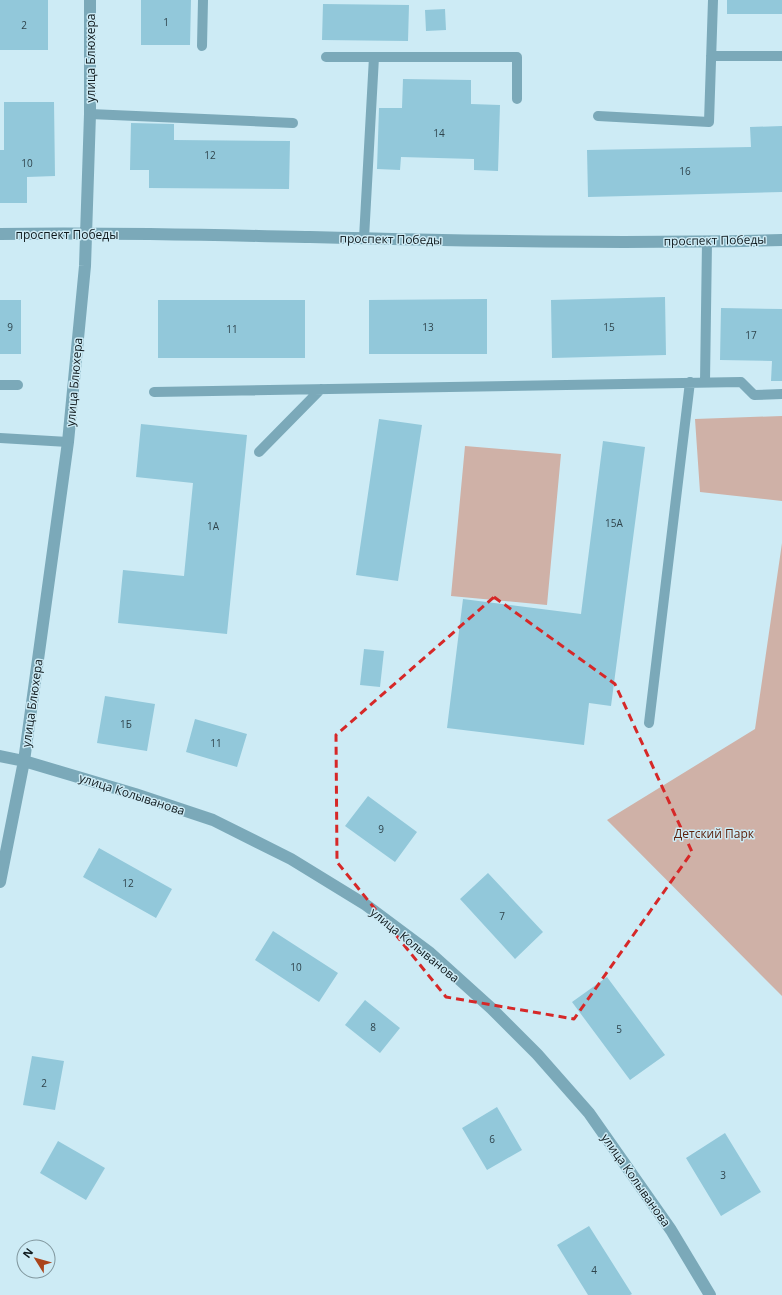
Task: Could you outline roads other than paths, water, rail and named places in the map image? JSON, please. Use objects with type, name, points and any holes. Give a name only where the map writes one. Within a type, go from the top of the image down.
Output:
[{"type":"street","name":"улица Блюхера","points":[[0,882],[24,761],[68,442],[85,266],[90,114],[90,0]]},
{"type":"street","name":"проспект Победы","points":[[0,234],[86,233],[707,242],[782,240]]},
{"type":"street","name":"улица Колыванова","points":[[0,756],[24,761],[135,794],[213,820],[291,859],[366,905],[429,952],[491,1008],[527,1044],[588,1112],[671,1230],[710,1295]]},
{"type":"lane","points":[[202,46],[203,0]]},
{"type":"lane","points":[[598,116],[709,122],[713,0]]},
{"type":"lane","points":[[711,56],[782,56]]},
{"type":"lane","points":[[364,238],[374,57]]},
{"type":"lane","points":[[326,58],[517,57],[517,99]]},
{"type":"lane","points":[[90,114],[294,123]]},
{"type":"lane","points":[[705,382],[707,242]]},
{"type":"lane","points":[[649,723],[690,382]]},
{"type":"lane","points":[[154,392],[741,382],[754,395],[782,394]]},
{"type":"lane","points":[[0,385],[18,385]]},
{"type":"lane","points":[[259,452],[321,389]]},
{"type":"lane","points":[[0,438],[68,442]]},
{"type":"park label","name":"Детский Парк","points":[[714,833]]}]
